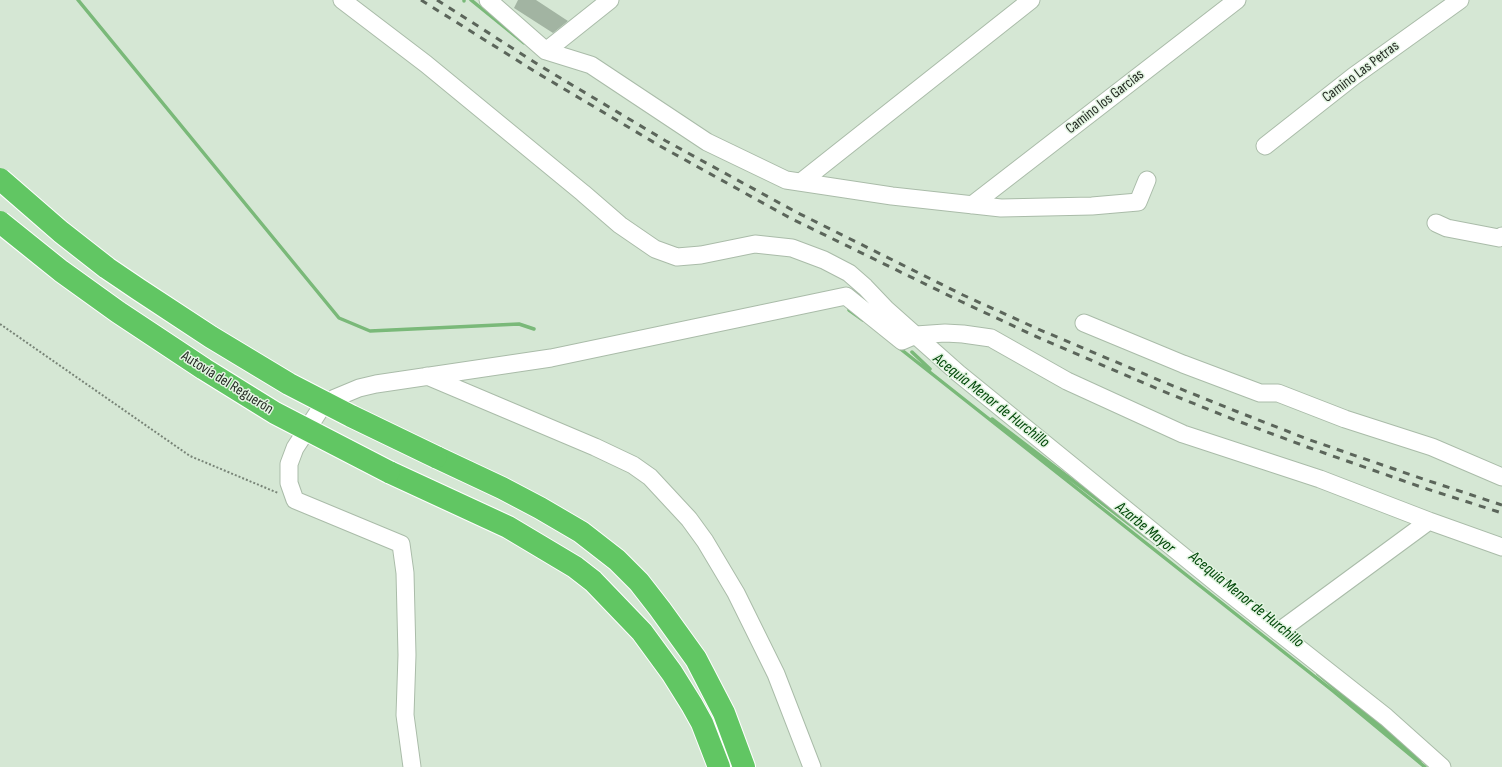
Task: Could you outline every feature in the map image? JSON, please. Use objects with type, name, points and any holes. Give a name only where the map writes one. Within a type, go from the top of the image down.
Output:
[{"type":"highway","name":"Autovía del Reguerón","points":[[0,179],[61,232],[107,268],[210,337],[289,384],[351,416],[540,508],[581,532],[618,560],[639,582],[674,627],[705,674],[724,713],[744,767]]},
{"type":"highway","name":"Autovía del Reguerón","points":[[0,222],[61,271],[118,312],[204,369],[275,413],[389,472],[529,538],[575,567],[593,581],[627,615],[651,643],[692,705],[702,723],[720,767]]},
{"type":"street","points":[[342,0],[426,64],[620,225],[655,250],[677,257],[701,255],[755,244],[792,248],[824,260],[849,273],[958,373],[1059,456],[1386,717],[1442,767]]},
{"type":"street","points":[[488,0],[546,51],[591,65],[707,142],[786,180],[892,196],[1001,208],[1092,206],[1138,202],[1147,180]]},
{"type":"street","points":[[546,51],[610,0]]},
{"type":"street","points":[[801,182],[1032,0]]},
{"type":"street","name":"Camino los Garcías","points":[[972,205],[1237,0]]},
{"type":"street","name":"Camino Las Petras","points":[[1265,146],[1354,76],[1460,0]]},
{"type":"street","points":[[1436,223],[1447,228],[1499,238],[1502,236]]},
{"type":"street","points":[[412,767],[405,715],[407,655],[405,573],[401,544],[295,500],[289,483],[289,464],[295,448],[319,411],[335,398],[359,388],[376,384],[551,358],[846,296],[902,341],[916,335],[945,333],[991,338],[1067,381],[1183,434],[1320,479],[1502,547]]},
{"type":"street","points":[[1084,323],[1183,364],[1260,393],[1278,393],[1344,419],[1432,447],[1502,477]]},
{"type":"street","points":[[427,376],[620,459],[633,465],[650,477],[689,519],[705,541],[736,593],[776,674],[812,767]]},
{"type":"street","points":[[1278,632],[1429,521]]},
{"type":"path","points":[[0,324],[190,456],[295,500]]},
{"type":"building","points":[[518,0],[536,0],[568,21],[553,33],[514,8]]},
{"type":"waterway","points":[[78,0],[339,318],[370,331],[519,324],[534,329]]},
{"type":"waterway","name":"Acequia Menor de Hurchillo","points":[[471,0],[524,43]]},
{"type":"waterway","name":"Azarbe Mayor","points":[[849,310],[863,320]]},
{"type":"waterway","name":"Azarbe Mayor","points":[[898,347],[1333,691],[1425,767]]},
{"type":"waterway","name":"Acequia Menor de Hurchillo","points":[[912,352],[930,369]]},
{"type":"waterway","name":"Acequia Menor de Hurchillo","points":[[992,419],[1148,538]]},
{"type":"waterway","name":"Acequia Menor de Hurchillo","points":[[1318,674],[1421,760]]},
{"type":"railway","points":[[421,0],[539,74],[660,146],[790,218],[960,301],[1035,336],[1160,390],[1235,420],[1421,487],[1502,513]]},
{"type":"railway","points":[[437,0],[542,67],[666,141],[796,212],[963,295],[1038,329],[1238,412],[1310,440],[1502,505]]}]
